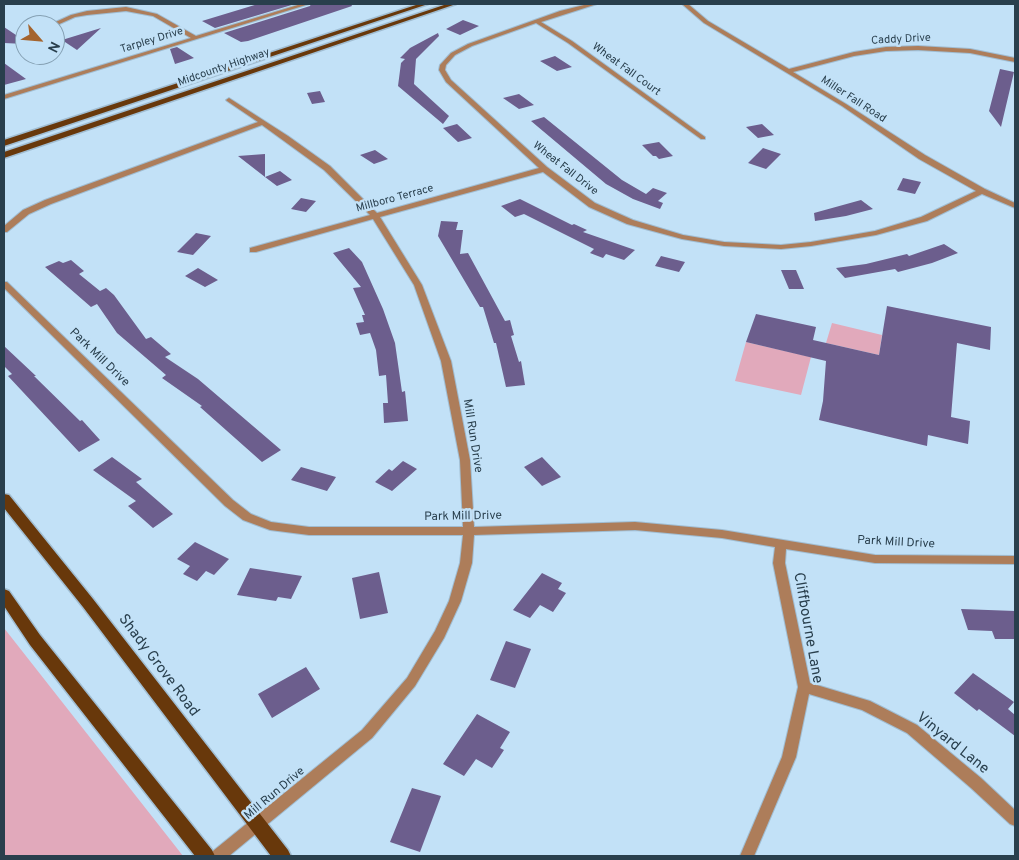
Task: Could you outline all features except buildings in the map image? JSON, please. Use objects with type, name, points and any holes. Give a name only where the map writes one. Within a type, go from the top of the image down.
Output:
[{"type":"main road","name":"Midcounty Highway","points":[[4,143],[425,4]]},
{"type":"main road","name":"Midcounty Highway","points":[[4,155],[452,4]]},
{"type":"main road","name":"Shady Grove Road","points":[[4,499],[88,603],[282,856]]},
{"type":"main road","points":[[4,595],[35,640],[206,856]]},
{"type":"street","name":"Tarpley Drive","points":[[4,98],[306,4]]},
{"type":"street","name":"Wheat Fall Drive","points":[[594,4],[536,21],[470,45],[453,54],[443,65],[442,70],[448,81],[544,169],[592,206],[630,222],[682,237],[724,244],[753,246],[811,244],[876,233],[924,219],[982,191]]},
{"type":"street","name":"Miller Fall Road","points":[[685,4],[706,22],[844,105],[922,157],[982,191],[1015,206]]},
{"type":"street","points":[[65,19],[87,12],[126,9],[155,15],[196,38]]},
{"type":"street","name":"Wheat Fall Court","points":[[536,21],[570,42],[703,138]]},
{"type":"street","name":"Caddy Drive","points":[[788,71],[854,54],[886,49],[918,48],[970,51],[1015,60]]},
{"type":"street","name":"Mill Run Drive","points":[[218,856],[367,734],[411,682],[440,634],[455,601],[466,563],[468,531],[465,460],[446,361],[418,285],[375,216],[327,168],[286,136],[229,100]]},
{"type":"street","points":[[4,230],[26,212],[48,202],[263,122]]},
{"type":"street","name":"Millboro Terrace","points":[[253,250],[544,169]]},
{"type":"street","name":"Park Mill Drive","points":[[4,284],[229,503],[247,517],[270,526],[310,531],[468,531],[635,526],[722,534],[875,559],[1015,560]]},
{"type":"street","name":"Cliffbourne Lane","points":[[747,856],[789,757],[804,687],[779,563],[781,545]]},
{"type":"street","name":"Vinyard Lane","points":[[804,687],[865,705],[912,729],[1015,819]]},
{"type":"shaded area","points":[[832,323],[882,335],[879,355],[826,343]]},
{"type":"shaded area","points":[[746,342],[811,357],[801,395],[735,381]]},
{"type":"shaded area","points":[[4,628],[176,847],[183,856],[4,856]]}]
